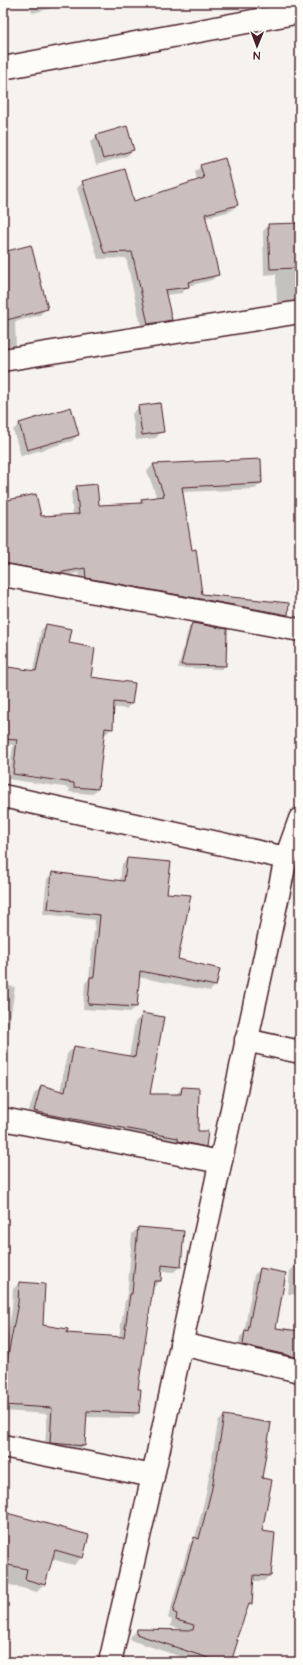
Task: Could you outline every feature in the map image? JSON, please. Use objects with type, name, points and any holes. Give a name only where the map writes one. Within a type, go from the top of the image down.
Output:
[{"type":"street","points":[[3,68],[300,12]]},
{"type":"street","points":[[3,360],[300,312]]},
{"type":"street","points":[[3,575],[300,630]]},
{"type":"street","points":[[3,796],[286,858]]},
{"type":"street","points":[[110,1662],[153,1476],[286,858],[300,819]]},
{"type":"street","points":[[246,1040],[300,1052]]},
{"type":"street","points":[[3,1119],[220,1162]]},
{"type":"street","points":[[181,1344],[300,1371]]},
{"type":"street","points":[[3,1446],[153,1476]]},
{"type":"building","points":[[127,126],[134,150],[103,159],[96,135]]},
{"type":"building","points":[[225,158],[238,205],[205,214],[219,275],[188,282],[189,287],[165,290],[172,320],[148,324],[132,252],[104,253],[82,181],[125,169],[134,201],[204,178],[200,165]]},
{"type":"building","points":[[300,223],[300,268],[270,269],[268,224]]},
{"type":"building","points":[[31,245],[48,309],[3,321],[3,252]]},
{"type":"building","points":[[160,403],[164,432],[142,435],[138,406]]},
{"type":"building","points":[[71,407],[79,435],[27,450],[19,423]]},
{"type":"building","points":[[261,459],[262,483],[182,487],[192,550],[196,549],[202,594],[289,603],[288,615],[86,578],[85,568],[58,573],[3,563],[3,523],[7,522],[3,501],[36,494],[41,516],[79,514],[76,486],[97,484],[99,505],[142,503],[141,499],[164,496],[153,464]]},
{"type":"building","points":[[192,623],[227,629],[226,666],[181,665]]},
{"type":"building","points":[[46,624],[72,629],[69,643],[95,648],[91,677],[135,683],[132,704],[114,702],[113,729],[105,728],[98,789],[74,787],[74,783],[13,774],[17,740],[3,739],[3,706],[8,667],[36,671]]},
{"type":"building","points":[[127,858],[171,862],[167,893],[191,895],[178,959],[220,969],[216,986],[140,971],[137,1007],[88,1004],[90,977],[94,977],[100,915],[48,909],[52,872],[124,881]]},
{"type":"building","points":[[142,1013],[164,1017],[150,1094],[181,1094],[182,1087],[199,1088],[198,1131],[208,1131],[206,1147],[178,1141],[178,1138],[34,1111],[41,1085],[65,1092],[74,1046],[135,1057]]},
{"type":"building","points":[[138,1227],[184,1231],[181,1267],[162,1265],[161,1281],[154,1281],[138,1389],[141,1389],[139,1413],[87,1411],[85,1446],[50,1443],[52,1408],[3,1405],[3,1382],[18,1303],[19,1282],[45,1284],[43,1325],[68,1329],[67,1333],[124,1337],[130,1294],[132,1294]]},
{"type":"building","points":[[260,1268],[286,1273],[276,1328],[300,1331],[300,1358],[243,1345],[245,1330],[248,1331]]},
{"type":"building","points":[[224,1415],[271,1423],[262,1478],[272,1480],[262,1531],[275,1533],[271,1576],[254,1575],[252,1604],[249,1604],[236,1640],[238,1640],[231,1662],[220,1662],[136,1634],[137,1629],[193,1630],[194,1625],[176,1620],[177,1614],[173,1612],[194,1537],[199,1539],[212,1488]]},
{"type":"building","points":[[3,1512],[89,1535],[83,1558],[55,1550],[45,1585],[25,1579],[27,1569],[3,1564]]}]
